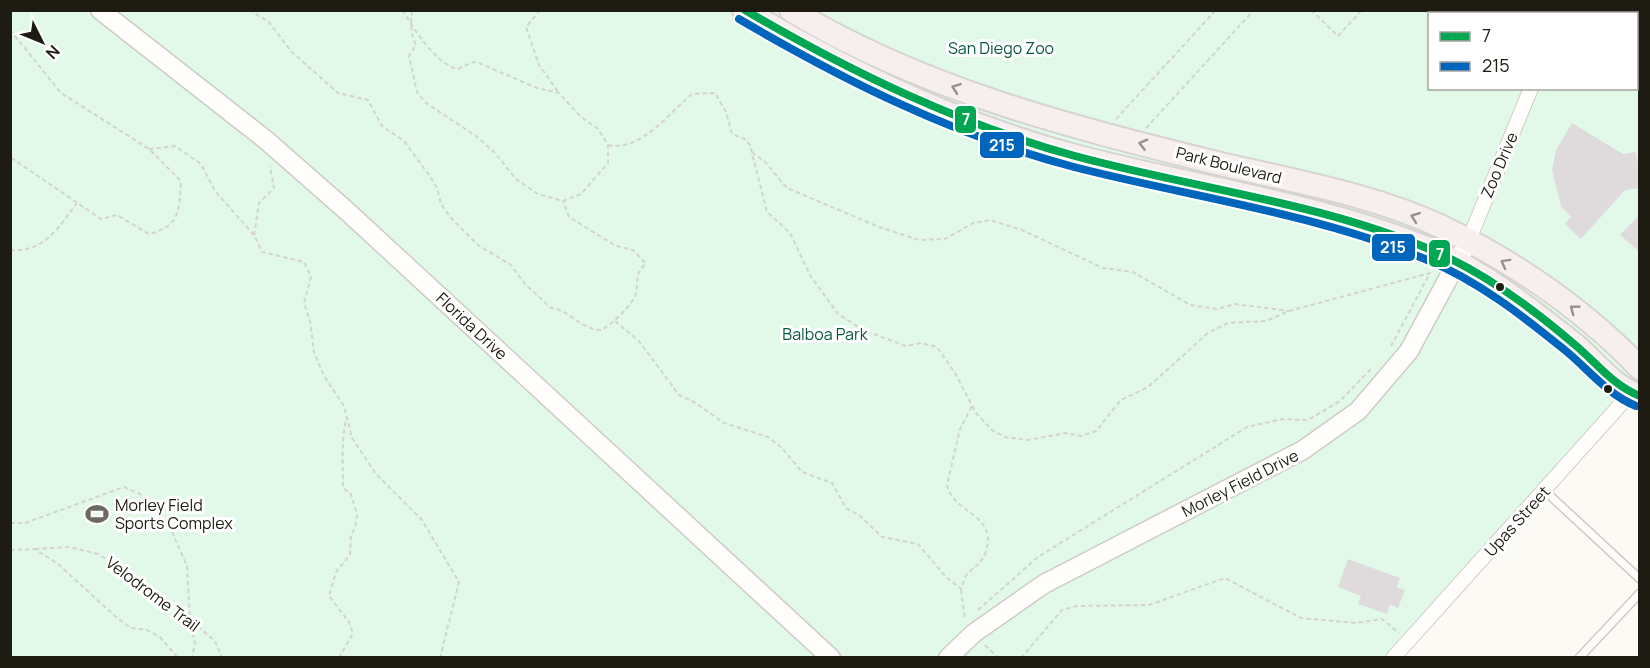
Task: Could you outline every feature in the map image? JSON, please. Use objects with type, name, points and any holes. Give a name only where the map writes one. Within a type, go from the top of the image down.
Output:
[{"type":"main road","name":"Park Boulevard","points":[[744,10],[802,45],[861,74],[921,102],[1004,132],[1073,155],[1351,220],[1431,250],[1456,262],[1528,309],[1637,391]]},
{"type":"main road","name":"Park Boulevard","points":[[791,10],[859,46],[929,78],[1012,108],[1080,129],[1357,197],[1441,227],[1514,268],[1577,312],[1640,368]]},
{"type":"street","name":"Florida Drive","points":[[100,10],[266,140],[442,298],[831,657]]},
{"type":"street","name":"Zoo Drive","points":[[1468,242],[1530,90]]},
{"type":"street","name":"Morley Field Drive","points":[[948,657],[974,633],[1044,584],[1303,450],[1358,411],[1409,351],[1468,242]]},
{"type":"street","name":"Upas Street","points":[[1402,651],[1637,391]]},
{"type":"lane","points":[[1545,491],[1640,579]]},
{"type":"lane","points":[[1579,657],[1640,593]]},
{"type":"path","points":[[249,10],[268,21],[291,51],[338,93],[368,100],[382,126],[404,141],[429,175],[437,188],[441,204],[451,218],[478,245],[511,265],[540,301],[589,329],[604,329],[635,298],[636,276],[646,264],[633,250],[616,246],[569,217],[563,201]]},
{"type":"path","points":[[403,10],[431,52],[447,66],[458,69],[473,62],[479,63],[537,88],[559,93]]},
{"type":"path","points":[[412,10],[410,32],[416,45],[409,56],[414,84],[426,103],[476,136],[495,153],[516,179],[538,194],[563,201],[581,194],[608,163],[608,145],[598,129],[576,113],[539,65],[526,27],[540,10]]},
{"type":"path","points":[[1114,121],[1216,10]]},
{"type":"path","points":[[1145,129],[1254,10]]},
{"type":"path","points":[[1311,10],[1338,36],[1362,10]]},
{"type":"path","points":[[10,30],[61,93],[149,148],[181,180],[179,213],[166,230],[149,234],[117,215],[101,219],[10,158]]},
{"type":"path","points":[[608,145],[618,147],[646,136],[656,124],[675,111],[692,94],[715,93],[726,112],[732,134],[746,139],[752,152],[767,212],[790,233],[810,275],[838,314],[863,330],[906,346],[921,343],[937,347],[955,373],[972,406],[992,430],[1005,437],[1028,440],[1066,433],[1081,436],[1088,434],[1095,431],[1121,400],[1148,387],[1208,333],[1228,323],[1266,321],[1289,311],[1430,273],[1389,351]]},
{"type":"path","points":[[254,235],[259,203],[274,188],[266,140]]},
{"type":"path","points":[[149,148],[175,146],[201,164],[215,191],[254,235],[262,252],[303,262],[311,277],[304,303],[310,321],[314,352],[324,376],[344,406],[352,438],[391,492],[422,520],[459,582],[440,657]]},
{"type":"path","points":[[752,152],[765,162],[787,188],[919,240],[945,239],[973,222],[990,220],[1022,230],[1103,268],[1133,272],[1190,304],[1217,309],[1235,304],[1289,311]]},
{"type":"path","points":[[10,250],[34,249],[58,229],[77,203]]},
{"type":"path","points":[[615,320],[639,341],[680,395],[724,423],[768,437],[782,448],[802,472],[832,483],[846,508],[860,516],[878,535],[887,540],[918,544],[945,576],[961,589],[969,572],[982,561],[987,545],[982,522],[955,501],[947,485],[960,429],[972,406]]},
{"type":"path","points":[[974,614],[1038,556],[1247,427],[1283,419],[1308,420],[1340,401],[1372,367]]},
{"type":"path","points":[[339,657],[353,633],[349,622],[329,596],[336,572],[350,555],[351,536],[357,515],[351,494],[342,488],[340,444],[346,417]]},
{"type":"path","points":[[10,523],[25,523],[124,487],[140,494],[154,506],[171,530],[188,566],[190,620],[195,643],[192,657]]},
{"type":"path","name":"Velodrome Trail","points":[[10,550],[69,547],[98,554],[126,571],[190,620],[214,641],[222,657]]},
{"type":"path","name":"Velodrome Trail","points":[[35,549],[58,564],[131,628],[147,630],[160,637],[178,657]]},
{"type":"path","points":[[1021,657],[1062,610],[1077,606],[1149,604],[1225,578],[1301,618],[1356,623],[1382,619],[1402,651]]},
{"type":"green space","name":"Balboa Park","points":[[10,11],[1639,11],[1639,381],[1387,657],[11,657]]},
{"type":"building","points":[[1572,123],[1623,154],[1636,152],[1640,179],[1640,188],[1625,190],[1581,239],[1565,224],[1571,217],[1561,206],[1552,170],[1556,150]]},
{"type":"building","points":[[1640,214],[1640,252],[1620,235]]},
{"type":"building","points":[[1348,559],[1400,578],[1397,587],[1405,590],[1398,608],[1390,604],[1387,614],[1358,604],[1361,596],[1338,587]]},
{"type":"transit line","name":"7","points":[[745,10],[864,75],[947,112],[1031,143],[1119,167],[1298,207],[1343,219],[1429,249],[1468,268],[1523,303],[1558,330],[1621,386],[1640,396]]},
{"type":"transit line","name":"215","points":[[739,19],[860,85],[986,140],[1074,167],[1339,229],[1425,259],[1463,277],[1499,300],[1566,351],[1607,389],[1636,406]]},
{"type":"place","name":"Morley Field Sports Complex","points":[[97,514]]},
{"type":"park label","name":"San Diego Zoo","points":[[1001,48]]}]
